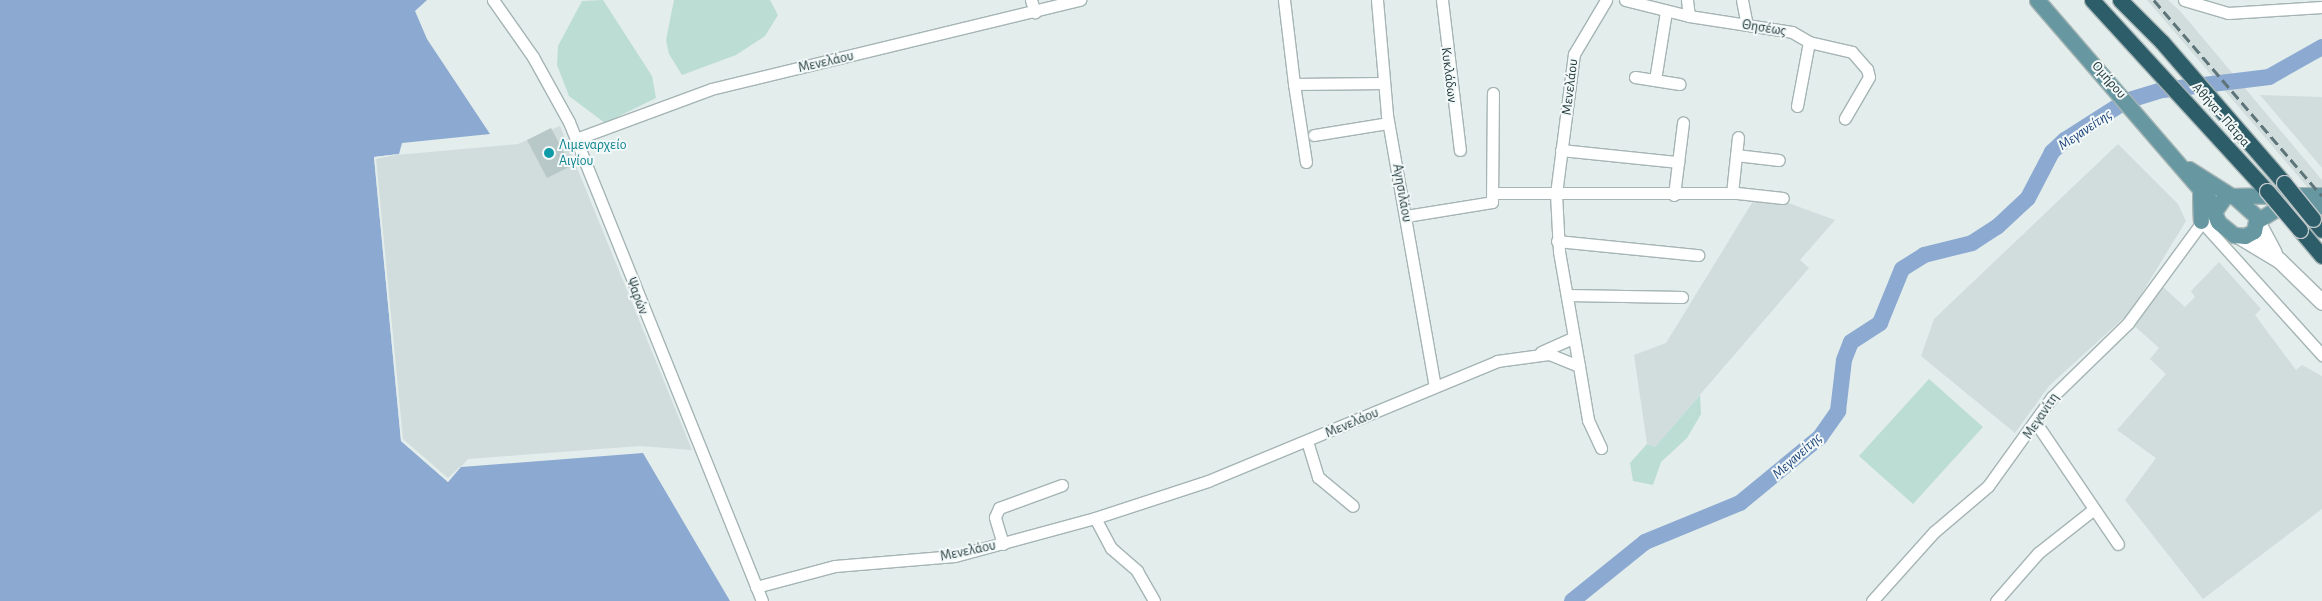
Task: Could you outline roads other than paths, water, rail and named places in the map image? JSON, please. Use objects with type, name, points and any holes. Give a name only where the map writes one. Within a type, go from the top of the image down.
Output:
[{"type":"highway","name":"Αθήνα - Πάτρα","points":[[2092,0],[2146,54],[2322,256]]},
{"type":"highway","name":"Αθήνα - Πάτρα","points":[[2120,0],[2162,42],[2216,103],[2318,224]]},
{"type":"main road","name":"Ομήρου","points":[[2037,0],[2179,162],[2214,212],[2218,222],[2239,236]]},
{"type":"main road","name":"Ομήρου","points":[[2179,162],[2232,195],[2254,212],[2257,222]]},
{"type":"main road","points":[[2196,185],[2203,207],[2200,221]]},
{"type":"main road","points":[[2214,212],[2216,202],[2232,195],[2322,195]]},
{"type":"main road","points":[[2239,236],[2250,234],[2257,222],[2279,207],[2322,206]]},
{"type":"main road","points":[[2257,222],[2279,260]]},
{"type":"main road","points":[[2239,236],[2279,260],[2322,302]]},
{"type":"street","name":"Ψαρών","points":[[493,0],[544,76],[576,139],[762,601]]},
{"type":"street","points":[[1031,0],[1035,12]]},
{"type":"street","name":"Μενελάου","points":[[576,139],[711,89],[1080,0]]},
{"type":"street","points":[[1284,0],[1306,162]]},
{"type":"street","name":"Αγησιλάου","points":[[1377,0],[1388,123],[1406,216],[1434,386]]},
{"type":"street","name":"Κυκλάδων","points":[[1442,0],[1460,150]]},
{"type":"street","name":"Μενελάου","points":[[756,587],[835,566],[955,556],[1095,518],[1208,481],[1497,361],[1540,353],[1579,366],[1557,241],[1556,194],[1575,49],[1606,0]]},
{"type":"street","name":"Θησέως","points":[[1625,0],[1689,16],[1792,32],[1809,42],[1852,52],[1868,69],[1866,84],[1845,118]]},
{"type":"street","points":[[1687,0],[1689,16]]},
{"type":"street","points":[[1742,0],[1747,25]]},
{"type":"street","points":[[2184,0],[2228,13],[2322,7]]},
{"type":"street","points":[[1655,80],[1666,11]]},
{"type":"street","points":[[1797,106],[1809,42]]},
{"type":"street","points":[[1635,77],[1679,84]]},
{"type":"street","points":[[1294,84],[1384,84]]},
{"type":"street","points":[[1406,216],[1488,204],[1493,193],[1493,93]]},
{"type":"street","points":[[1314,135],[1388,123]]},
{"type":"street","points":[[1674,195],[1683,123]]},
{"type":"street","points":[[1732,193],[1738,137]]},
{"type":"street","points":[[1561,150],[1678,162]]},
{"type":"street","points":[[1736,155],[1779,160]]},
{"type":"street","points":[[1493,193],[1674,195],[1732,193],[1782,198]]},
{"type":"street","points":[[2214,212],[2200,221],[2322,355]]},
{"type":"street","name":"Μεγανίτη","points":[[1872,601],[1934,532],[1988,486],[2036,423],[2058,390],[2136,313],[2200,221]]},
{"type":"street","points":[[1557,241],[1698,254]]},
{"type":"street","points":[[1567,295],[1682,297]]},
{"type":"street","points":[[1540,353],[1574,337]]},
{"type":"street","points":[[1579,366],[1588,420],[1601,448]]},
{"type":"street","points":[[2036,423],[2118,544]]},
{"type":"street","points":[[1307,441],[1318,477],[1354,506]]},
{"type":"street","points":[[1003,544],[995,517],[999,508],[1062,485]]},
{"type":"street","points":[[1996,601],[2038,554],[2094,509]]},
{"type":"street","points":[[1095,518],[1111,548],[1137,570],[1154,601]]},
{"type":"water","points":[[0,0],[427,0],[415,11],[427,39],[490,134],[402,143],[399,154],[374,157],[401,441],[448,482],[461,467],[643,453],[730,601],[0,601]]},
{"type":"waterway","name":"Μεγανείτης","points":[[1572,601],[1645,542],[1740,503],[1820,437],[1838,411],[1844,360],[1851,342],[1880,323],[1902,269],[1924,255],[1972,243],[1997,227],[2028,198],[2052,152],[2065,140],[2126,101],[2163,90],[2269,77],[2322,47]]},
{"type":"railway","points":[[2154,0],[2322,196]]},
{"type":"place","name":"Λιμεναρχείο Αιγίου","points":[[549,153]]}]
